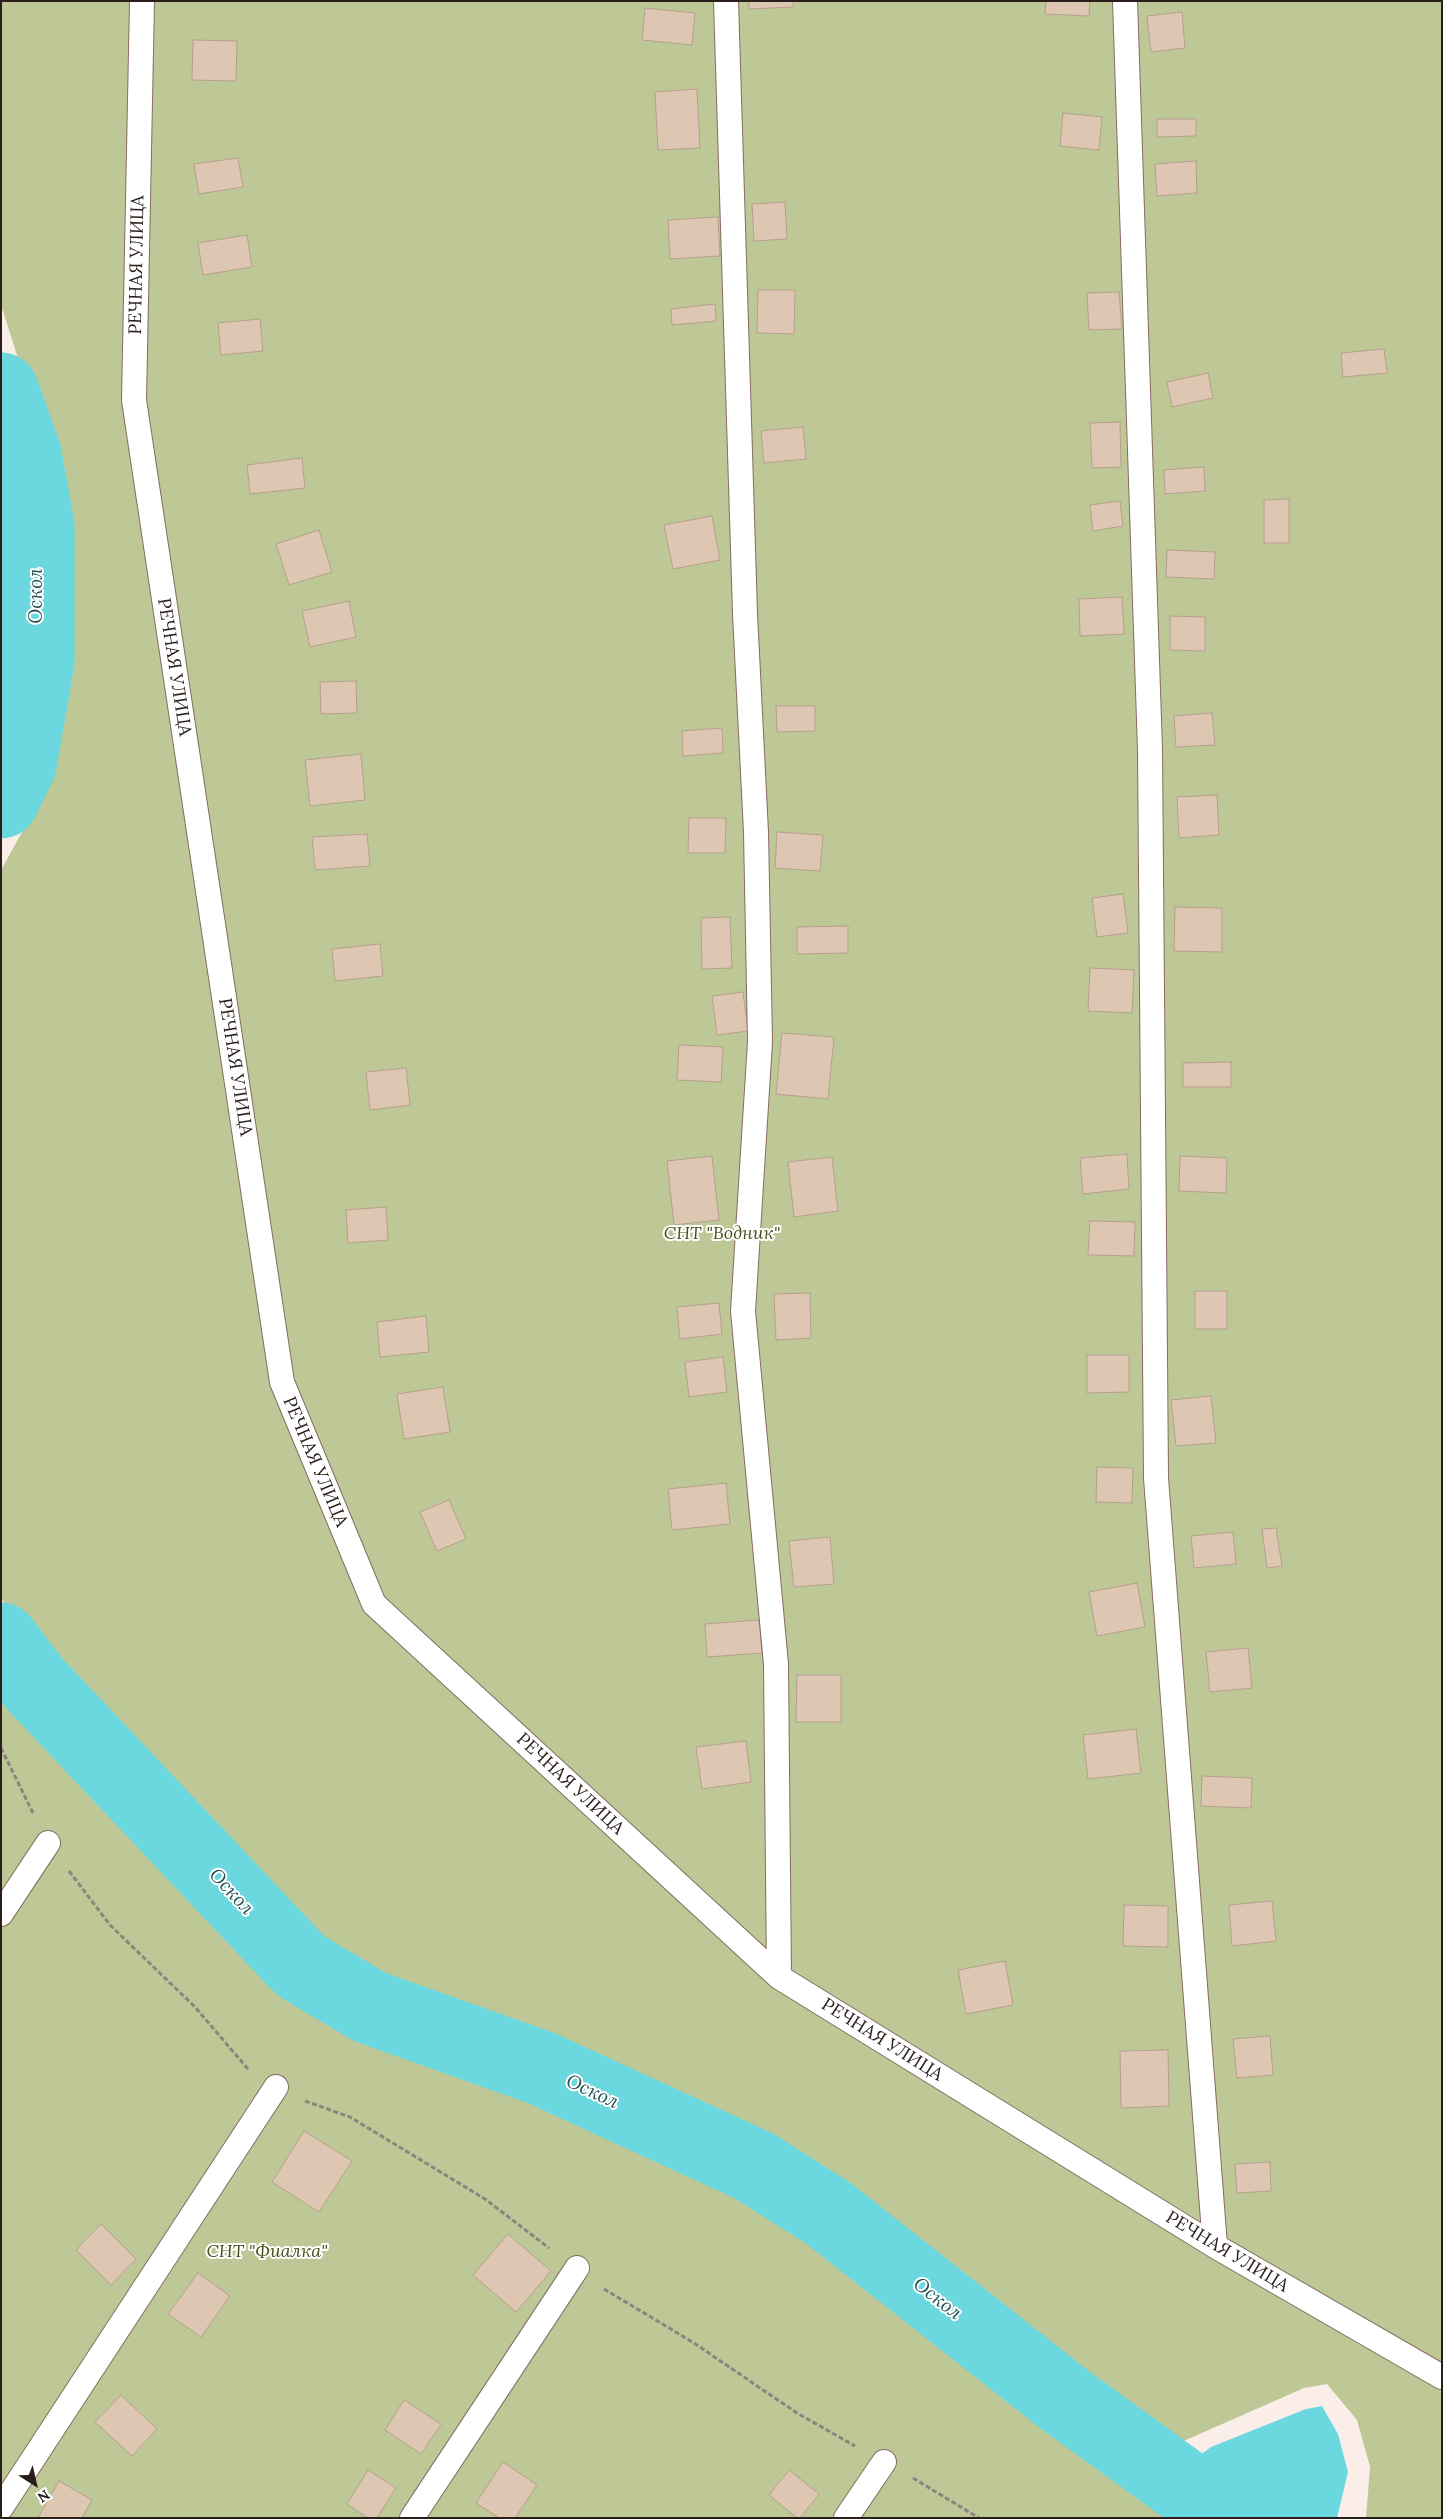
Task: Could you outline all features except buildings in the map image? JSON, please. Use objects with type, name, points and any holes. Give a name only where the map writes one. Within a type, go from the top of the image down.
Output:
[{"type":"lane","name":"РЕЧНАЯ УЛИЦА","points":[[142,1],[134,400],[282,1382],[374,1604],[779,1977],[1215,2246],[1442,2377]]},
{"type":"lane","points":[[726,1],[745,614],[756,832],[760,1042],[743,1311],[776,1664],[779,1977]]},
{"type":"lane","points":[[1125,1],[1150,750],[1156,1478],[1215,2246]]},
{"type":"lane","points":[[1,1914],[48,1843]]},
{"type":"lane","points":[[1,2508],[276,2087]]},
{"type":"lane","points":[[412,2518],[576,2268]]},
{"type":"lane","points":[[846,2518],[884,2462]]},
{"type":"path","points":[[1,1748],[48,1843],[110,1925],[195,2007],[248,2068],[287,2094],[350,2117],[485,2200],[605,2290],[694,2343],[798,2414],[979,2518]]},
{"type":"green space","name":"СНТ \"Водник\"","points":[[1,1],[1442,1],[1442,2518],[1366,2518],[1370,2467],[1357,2420],[1327,2384],[1304,2388],[1170,2447],[842,2200],[767,2149],[548,2048],[382,1990],[322,1952],[53,1672],[1,1598],[1,870],[52,778],[63,670],[66,532],[45,443],[1,305]]},
{"type":"green space","points":[[1,652],[19,765],[1,801]]},
{"type":"green space","name":"СНТ \"Фиалка\"","points":[[1,1640],[33,1682],[301,1966],[370,2007],[541,2068],[754,2166],[828,2213],[1065,2400],[1192,2492],[1219,2518],[1,2518]]},
{"type":"water","points":[[1322,2406],[1338,2434],[1348,2472],[1337,2518],[1192,2518],[1170,2477],[1211,2447],[1306,2409]]},
{"type":"waterway","name":"Оскол","points":[[1,390],[24,454],[37,526],[37,662],[19,765],[1,801]]},
{"type":"waterway","name":"Оскол","points":[[1,1640],[33,1682],[301,1966],[370,2007],[541,2068],[754,2166],[828,2213],[1065,2400],[1192,2492],[1219,2518]]}]
